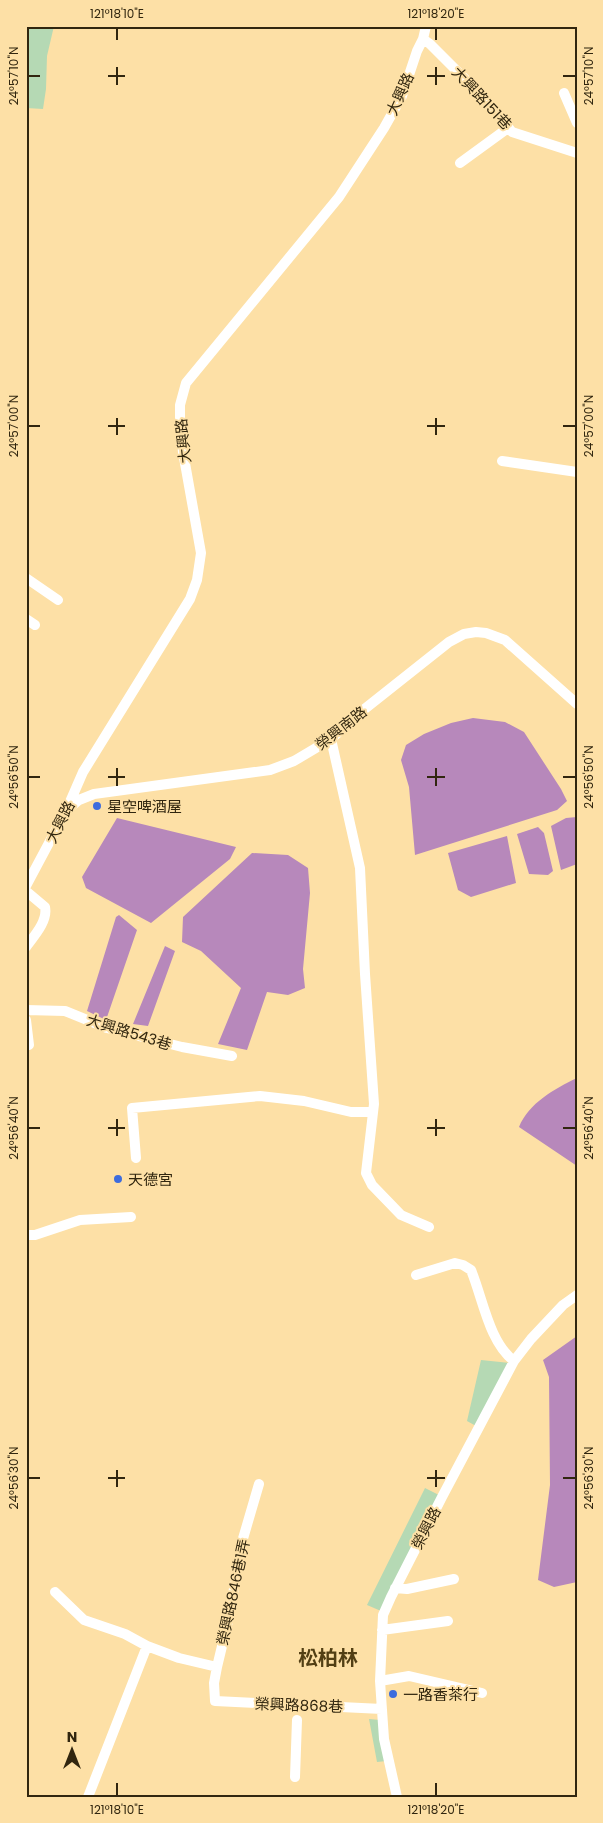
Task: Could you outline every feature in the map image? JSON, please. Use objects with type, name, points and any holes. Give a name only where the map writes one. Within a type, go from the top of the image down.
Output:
[{"type":"street","name":"大興路","points":[[26,886],[66,811],[83,772],[190,599],[197,580],[201,553],[183,452],[180,423],[180,405],[186,383],[338,197],[402,96],[426,26]]},
{"type":"street","name":"大興路151巷","points":[[423,39],[489,102],[512,132],[577,153]]},
{"type":"street","points":[[564,93],[577,123]]},
{"type":"street","points":[[460,163],[508,128]]},
{"type":"street","points":[[502,461],[577,472]]},
{"type":"street","points":[[26,578],[58,600]]},
{"type":"street","points":[[26,619],[35,626]]},
{"type":"street","name":"榮興南路","points":[[66,811],[80,800],[94,794],[270,770],[294,761],[331,739],[449,642],[464,634],[486,633],[505,640],[577,704]]},
{"type":"street","points":[[331,739],[360,868],[365,974],[374,1091],[366,1173],[372,1185],[400,1215],[429,1227]]},
{"type":"street","points":[[26,891],[46,910],[39,929],[26,947]]},
{"type":"street","name":"大興路543巷","points":[[26,1010],[65,1011],[107,1028],[182,1047],[232,1056]]},
{"type":"street","points":[[26,1020],[29,1045]]},
{"type":"street","points":[[136,1158],[132,1108],[260,1096],[304,1101],[351,1112],[373,1112]]},
{"type":"street","points":[[26,1235],[35,1235],[80,1220],[131,1217]]},
{"type":"street","points":[[416,1275],[455,1263],[463,1264],[470,1270],[496,1340],[505,1354],[514,1361]]},
{"type":"street","name":"榮興路","points":[[398,1797],[384,1739],[380,1682],[383,1615],[395,1588],[514,1361],[531,1338],[563,1305],[577,1295]]},
{"type":"street","name":"榮興路846巷1弄","points":[[215,1700],[214,1683],[216,1667],[228,1617],[242,1542],[259,1484]]},
{"type":"street","points":[[395,1588],[407,1589],[454,1579]]},
{"type":"street","points":[[55,1592],[84,1620],[125,1634],[147,1646],[179,1658],[216,1667]]},
{"type":"street","points":[[382,1630],[448,1621]]},
{"type":"street","points":[[88,1797],[147,1646]]},
{"type":"street","points":[[380,1682],[409,1676],[482,1693]]},
{"type":"street","name":"榮興路868巷","points":[[215,1700],[382,1709]]},
{"type":"street","points":[[295,1777],[297,1720]]},
{"type":"green space","points":[[26,26],[54,26],[47,56],[43,109],[26,108]]},
{"type":"green space","points":[[481,1360],[511,1363],[476,1426],[467,1421]]},
{"type":"green space","points":[[425,1488],[439,1495],[381,1611],[367,1605]]},
{"type":"green space","points":[[369,1719],[380,1720],[387,1761],[377,1762]]},
{"type":"shaded area","points":[[473,718],[505,722],[524,732],[567,801],[557,810],[415,855],[409,787],[401,760],[406,745],[424,734],[451,723]]},
{"type":"shaded area","points":[[577,817],[577,864],[561,870],[551,826],[566,818]]},
{"type":"shaded area","points":[[117,818],[236,847],[230,859],[151,923],[86,888],[82,877]]},
{"type":"shaded area","points":[[538,827],[544,833],[553,871],[548,875],[529,874],[517,834]]},
{"type":"shaded area","points":[[507,836],[516,883],[471,897],[458,890],[448,853]]},
{"type":"shaded area","points":[[252,853],[288,855],[308,868],[310,893],[303,969],[305,988],[288,995],[267,992],[247,1050],[218,1044],[241,988],[201,951],[182,942],[183,917]]},
{"type":"shaded area","points":[[119,915],[137,930],[106,1020],[87,1011],[116,917]]},
{"type":"shaded area","points":[[165,946],[175,951],[148,1026],[133,1024]]},
{"type":"shaded area","points":[[577,1078],[577,1166],[519,1127],[523,1118],[543,1098]]},
{"type":"shaded area","points":[[577,1336],[577,1582],[554,1587],[538,1580],[550,1485],[549,1377],[543,1360]]},
{"type":"place","name":"星空啤酒屋","points":[[97,806]]},
{"type":"place","name":"天德宮","points":[[118,1179]]},
{"type":"place","name":"一路香茶行","points":[[393,1694]]},
{"type":"district","name":"松柏林","points":[[328,1658]]}]
